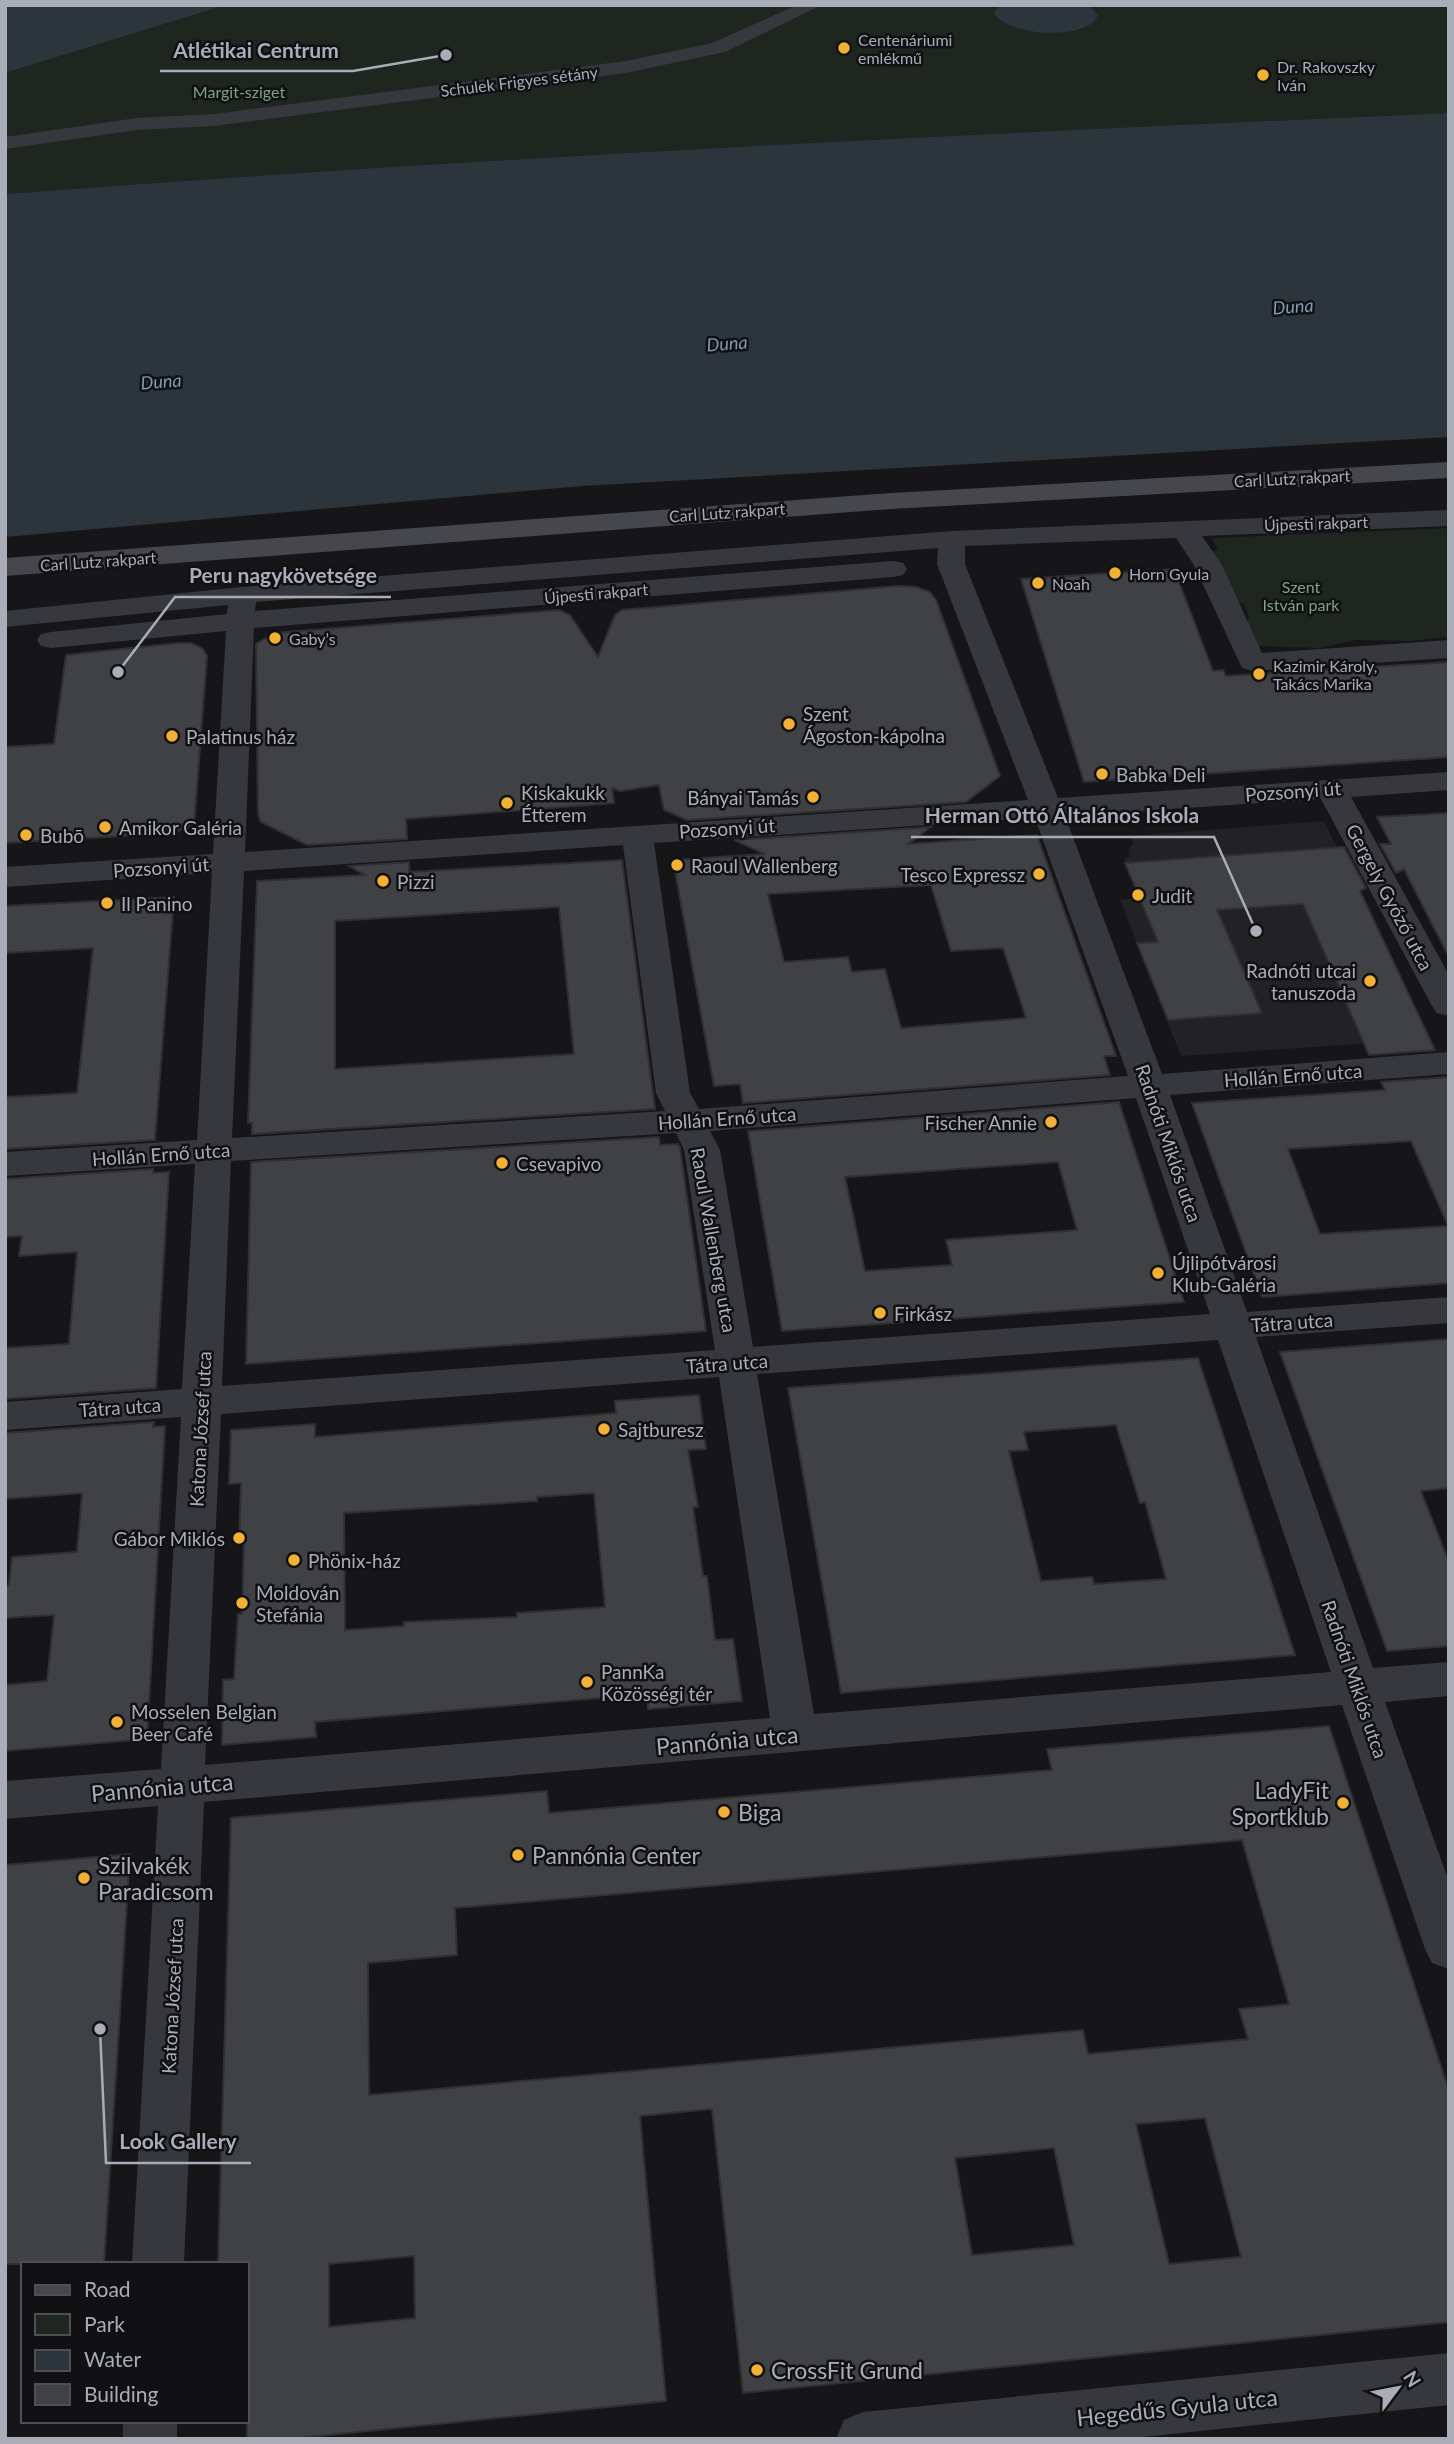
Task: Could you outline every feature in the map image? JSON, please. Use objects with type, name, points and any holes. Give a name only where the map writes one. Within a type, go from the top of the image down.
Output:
[{"type":"main road","name":"Carl Lutz rakpart","points":[[5,568],[510,527],[877,502],[1449,470]]},
{"type":"main road","points":[[5,589],[61,583],[190,555]]},
{"type":"street","name":"Schulek Frigyes sétány","points":[[5,143],[148,123],[214,120],[626,68],[683,57],[751,35],[813,5]]},
{"type":"street","name":"Schulek Frigyes sétány","points":[[5,150],[158,132],[214,120]]},
{"type":"street","name":"Újpesti rakpart","points":[[5,619],[241,608],[952,552],[1138,549],[1184,530],[1449,518]]},
{"type":"street","points":[[1184,530],[1208,565],[1252,662],[1449,649]]},
{"type":"street","name":"Radnóti Miklós utca","points":[[952,552],[1149,1085],[1449,1949]]},
{"type":"street","name":"Újpesti rakpart","points":[[5,644],[241,608]]},
{"type":"street","name":"Katona József utca","points":[[158,2262],[241,608]]},
{"type":"street","name":"Pozsonyi út","points":[[5,877],[1449,781]]},
{"type":"street","name":"Gergely Győző utca","points":[[1331,788],[1449,1006]]},
{"type":"street","name":"Raoul Wallenberg utca","points":[[637,834],[673,1093],[702,1150],[795,1734]]},
{"type":"street","name":"Hollán Ernő utca","points":[[5,1164],[687,1121],[1449,1063]]},
{"type":"street","name":"Tátra utca","points":[[5,1416],[1449,1310]]},
{"type":"street","name":"Pannónia utca","points":[[5,1800],[1449,1679]]},
{"type":"street","name":"Hegedűs Gyula utca","points":[[863,2439],[1449,2379]]},
{"type":"shaded area","points":[[1324,821],[1430,1039],[1181,1056],[1120,900],[1140,898],[1124,858],[1130,857],[1128,850],[1133,844],[1130,836]]},
{"type":"green space","name":"Margit-sziget","points":[[226,5],[1449,5],[1449,113],[727,148],[5,194],[5,73]]},
{"type":"green space","name":"Szent István park","points":[[1449,528],[1449,637],[1409,641],[1356,640],[1320,648],[1256,646],[1245,628],[1249,616],[1243,603],[1234,603],[1212,551],[1218,550],[1212,538]]},
{"type":"water","points":[[5,5],[226,5],[5,73]]},
{"type":"water","points":[[1000,5],[1088,5],[1098,15],[1091,24],[1079,29],[1047,33],[1014,27],[1002,21],[994,13]]},
{"type":"water","name":"Duna","points":[[1449,113],[1449,437],[582,486],[5,537],[5,194],[727,148]]},
{"type":"building","points":[[1174,569],[1213,671],[1223,670],[1226,676],[1449,662],[1449,757],[1084,782],[1021,579]]},
{"type":"building","points":[[897,586],[916,587],[930,592],[936,600],[1000,776],[966,802],[687,820],[664,810],[659,785],[620,791],[612,788],[614,803],[406,819],[407,839],[307,845],[261,822],[258,814],[256,644],[274,633],[559,610],[570,615],[598,657],[615,615],[622,610]]},
{"type":"building","name":"Palatinus ház","points":[[191,643],[202,648],[207,656],[194,826],[172,833],[5,843],[5,747],[54,744],[66,655]]},
{"type":"building","points":[[1449,813],[1449,957],[1404,869],[1396,873],[1380,844],[1391,844],[1377,817]]},
{"type":"building","points":[[931,827],[908,844],[1037,835],[1116,1056],[1104,1056],[1110,1075],[743,1103],[740,1084],[714,1086],[673,860],[765,854],[734,840]],"holes":[[[931,885],[951,951],[1003,948],[1026,1018],[901,1028],[885,969],[852,972],[848,957],[784,962],[768,894]]]},
{"type":"building","points":[[1344,847],[1366,888],[1360,891],[1435,1050],[1369,1055],[1303,904],[1217,910],[1262,1013],[1168,1020],[1137,943],[1158,942],[1125,863]]},
{"type":"building","points":[[622,860],[655,1109],[252,1134],[252,1123],[248,1123],[257,881],[365,875],[349,866],[409,862],[409,872]],"holes":[[[559,907],[574,1054],[335,1069],[335,921]]]},
{"type":"building","points":[[174,897],[155,1140],[5,1149],[5,1097],[77,1093],[93,948],[5,953],[5,906]]},
{"type":"building","points":[[1448,1077],[1449,1283],[1262,1297],[1192,1103],[1385,1090],[1381,1082]],"holes":[[[1411,1141],[1448,1226],[1320,1234],[1288,1149]]]},
{"type":"building","points":[[1119,1102],[1184,1302],[782,1331],[748,1131]],"holes":[[[1058,1162],[1077,1230],[946,1240],[952,1265],[865,1271],[845,1177]]]},
{"type":"building","points":[[659,1137],[660,1145],[678,1144],[680,1148],[706,1331],[246,1364],[251,1162]]},
{"type":"building","points":[[153,1169],[153,1173],[169,1172],[156,1388],[5,1399],[5,1348],[69,1344],[77,1252],[19,1256],[22,1236],[5,1237],[5,1179]]},
{"type":"building","points":[[1449,1339],[1449,1488],[1421,1491],[1449,1562],[1449,1646],[1387,1651],[1280,1352]]},
{"type":"building","points":[[1198,1358],[1295,1655],[841,1693],[788,1388]],"holes":[[[1116,1425],[1140,1503],[1145,1502],[1166,1579],[1094,1584],[1092,1577],[1041,1581],[1009,1451],[1028,1450],[1024,1432]]]},
{"type":"building","name":"Phönix-ház","points":[[699,1395],[706,1449],[688,1450],[698,1507],[693,1507],[703,1576],[707,1576],[715,1640],[733,1639],[742,1701],[648,1709],[647,1694],[315,1722],[316,1737],[222,1745],[223,1680],[234,1679],[238,1614],[242,1614],[244,1543],[239,1544],[241,1483],[229,1484],[231,1430],[315,1424],[315,1437],[616,1413],[615,1401]],"holes":[[[594,1493],[605,1607],[517,1613],[517,1617],[404,1622],[404,1626],[345,1630],[344,1513],[537,1501],[537,1497]]]},
{"type":"building","points":[[154,1422],[153,1427],[165,1426],[147,1739],[5,1751],[5,1685],[47,1681],[54,1615],[5,1618],[5,1586],[9,1585],[12,1557],[77,1552],[82,1493],[5,1499],[5,1433]]},
{"type":"building","points":[[1329,1726],[1449,2091],[1449,2322],[743,2393],[712,2109],[640,2116],[666,2401],[289,2439],[247,2439],[248,2262],[218,2262],[231,1818],[547,1791],[549,1813],[1052,1770],[1047,1749]],"holes":[[[1242,1840],[1289,2004],[1239,2009],[1248,2039],[1088,2054],[1083,2030],[369,2095],[368,1963],[457,1955],[455,1908]],[[1205,2118],[1241,2257],[1169,2264],[1136,2124]],[[1054,2148],[1074,2245],[972,2255],[955,2158]],[[414,2256],[415,2318],[329,2327],[329,2264]]]},
{"type":"building","points":[[130,1854],[104,2262],[5,2264],[5,1865]]},
{"type":"place","name":"Centenáriumi emlékmű","points":[[844,48]]},
{"type":"place","name":"Atlétikai Centrum","points":[[446,55]]},
{"type":"place","name":"Dr. Rakovszky Iván","points":[[1263,75]]},
{"type":"place","name":"Horn Gyula","points":[[1115,573]]},
{"type":"place","name":"Noah","points":[[1038,583]]},
{"type":"place","name":"Gaby’s","points":[[275,638]]},
{"type":"place","name":"Peru nagykövetsége","points":[[118,672]]},
{"type":"place","name":"Kazimir Károly, Takács Marika","points":[[1259,674]]},
{"type":"place","name":"Szent Ágoston-kápolna","points":[[789,724]]},
{"type":"place","name":"Palatinus ház","points":[[172,736]]},
{"type":"place","name":"Babka Deli","points":[[1102,774]]},
{"type":"place","name":"Bányai Tamás","points":[[813,797]]},
{"type":"place","name":"Kiskakukk Étterem","points":[[507,803]]},
{"type":"place","name":"Amikor Galéria","points":[[105,827]]},
{"type":"place","name":"Bubō","points":[[26,835]]},
{"type":"place","name":"Raoul Wallenberg","points":[[677,865]]},
{"type":"place","name":"Tesco Expressz","points":[[1039,874]]},
{"type":"place","name":"Pizzi","points":[[383,881]]},
{"type":"place","name":"Judit","points":[[1138,895]]},
{"type":"place","name":"Il Panino","points":[[107,903]]},
{"type":"place","name":"Herman Ottó Általános Iskola","points":[[1256,931]]},
{"type":"place","name":"Radnóti utcai tanuszoda","points":[[1370,981]]},
{"type":"place","name":"Fischer Annie","points":[[1051,1122]]},
{"type":"place","name":"Csevapivo","points":[[502,1163]]},
{"type":"place","name":"Újlipótvárosi Klub-Galéria","points":[[1158,1273]]},
{"type":"place","name":"Firkász","points":[[880,1313]]},
{"type":"place","name":"Sajtburesz","points":[[604,1429]]},
{"type":"place","name":"Gábor Miklós","points":[[239,1538]]},
{"type":"place","name":"Phönix-ház","points":[[294,1560]]},
{"type":"place","name":"Moldován Stefánia","points":[[242,1603]]},
{"type":"place","name":"PannKa Közösségi tér","points":[[587,1682]]},
{"type":"place","name":"Mosselen Belgian Beer Café","points":[[117,1722]]},
{"type":"place","name":"LadyFit Sportklub","points":[[1343,1803]]},
{"type":"place","name":"Biga","points":[[724,1812]]},
{"type":"place","name":"Pannónia Center","points":[[518,1855]]},
{"type":"place","name":"Szilvakék Paradicsom","points":[[84,1878]]},
{"type":"place","name":"Look Gallery","points":[[100,2029]]},
{"type":"place","name":"CrossFit Grund","points":[[757,2370]]}]
